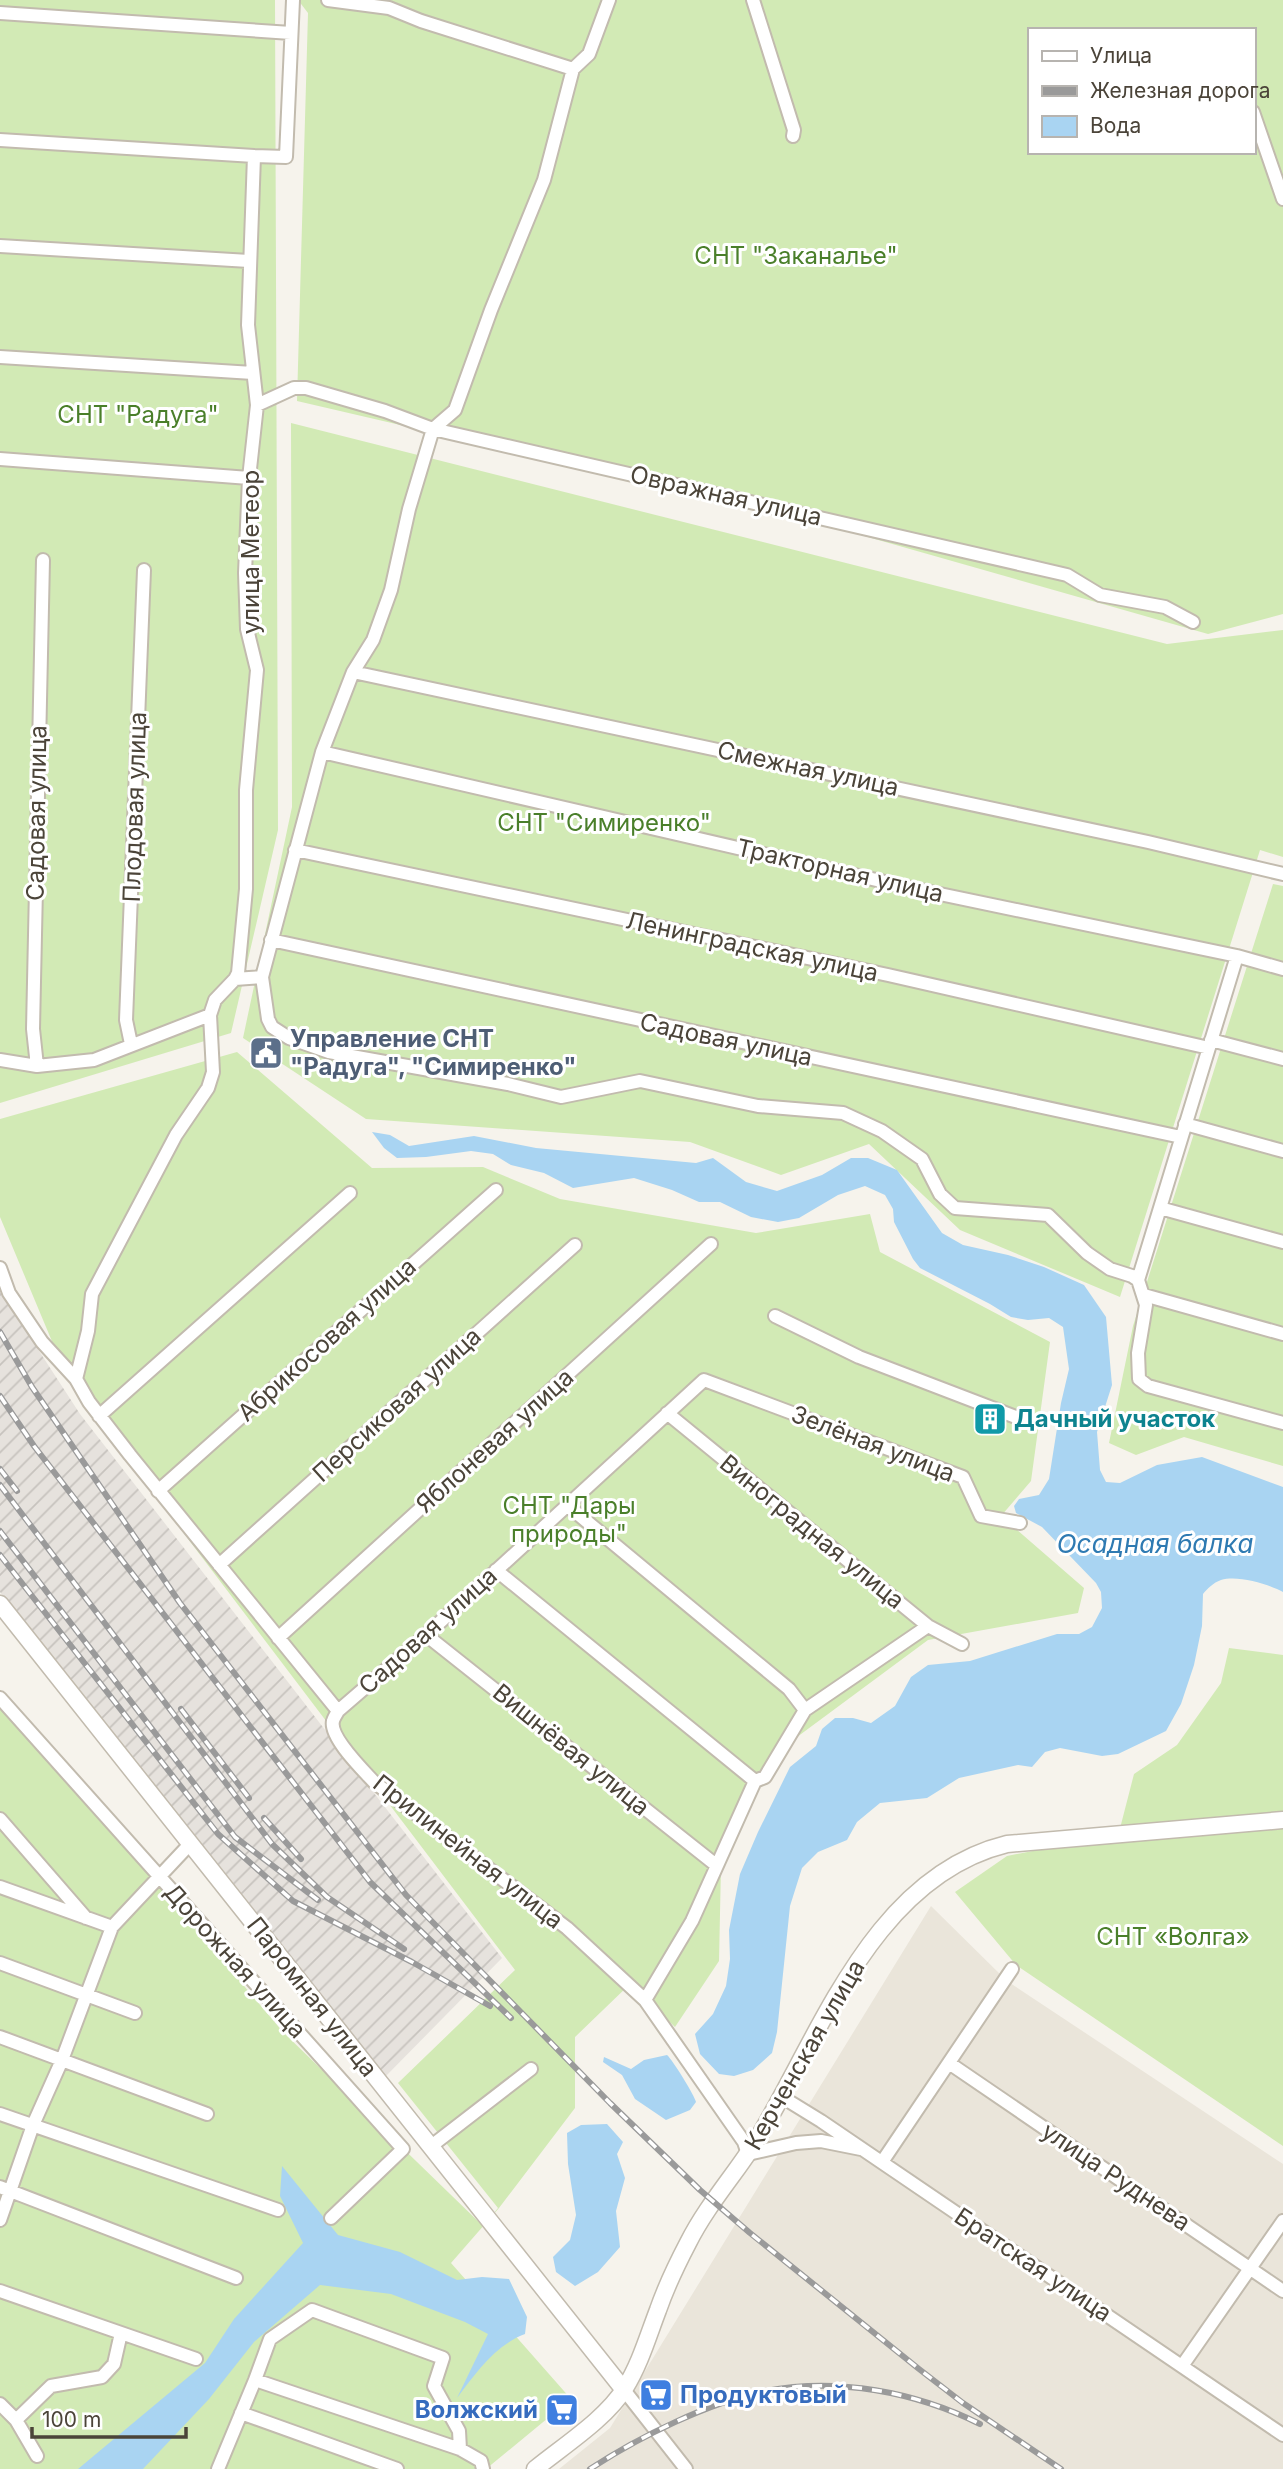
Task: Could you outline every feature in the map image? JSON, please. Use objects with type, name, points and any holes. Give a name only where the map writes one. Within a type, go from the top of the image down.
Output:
[{"type":"street","points":[[0,140],[286,157],[293,0]]},
{"type":"street","points":[[328,0],[389,8],[421,21],[573,69]]},
{"type":"street","points":[[609,0],[589,54],[573,69],[544,180],[491,310],[455,410],[433,429],[409,509],[391,590],[373,640],[353,672],[322,752],[262,977],[268,1019],[272,1027],[289,1038],[329,1052],[508,1084],[561,1097],[640,1081],[758,1106],[843,1113],[882,1131],[922,1159],[940,1194],[955,1208],[1048,1215],[1087,1253],[1110,1269],[1138,1280],[1146,1304],[1138,1353],[1139,1378],[1148,1386],[1283,1423]]},
{"type":"street","points":[[753,0],[794,130],[793,136]]},
{"type":"street","points":[[0,13],[291,33]]},
{"type":"street","points":[[1255,118],[1283,199]]},
{"type":"street","name":"улица Метеор","points":[[235,979],[238,973],[247,889],[246,790],[257,670],[247,629],[245,573],[249,478],[257,405],[247,325],[254,156]]},
{"type":"street","points":[[0,246],[249,261]]},
{"type":"street","points":[[0,357],[253,373]]},
{"type":"street","name":"Овражная улица","points":[[257,405],[293,388],[306,388],[385,411],[433,429],[1067,575],[1100,595],[1165,607],[1193,622]]},
{"type":"street","points":[[0,459],[249,478]]},
{"type":"street","name":"Садовая улица","points":[[37,1066],[33,1029],[43,560]]},
{"type":"street","name":"Плодовая улица","points":[[131,1044],[126,1020],[144,570]]},
{"type":"street","name":"Смежная улица","points":[[353,672],[1148,842],[1283,874]]},
{"type":"street","name":"Тракторная улица","points":[[322,752],[911,888],[1237,956]]},
{"type":"street","name":"Ленинградская улица","points":[[295,850],[1210,1044]]},
{"type":"street","name":"Садовая улица","points":[[271,940],[1283,1151]]},
{"type":"street","points":[[1138,1280],[1237,956],[1283,969]]},
{"type":"street","points":[[76,1379],[88,1331],[92,1294],[176,1135],[208,1088],[213,1072],[210,1015],[215,1000],[235,979],[262,977]]},
{"type":"street","points":[[0,1060],[37,1066],[94,1060],[210,1015]]},
{"type":"street","points":[[1210,1044],[1283,1059]]},
{"type":"street","name":"Абрикосовая улица","points":[[158,1491],[496,1190]]},
{"type":"street","points":[[100,1416],[350,1193]]},
{"type":"street","points":[[1160,1208],[1283,1242]]},
{"type":"street","name":"Яблоневая улица","points":[[278,1638],[711,1244]]},
{"type":"street","name":"Персиковая улица","points":[[219,1565],[575,1245]]},
{"type":"street","points":[[0,1268],[9,1293],[42,1342],[76,1379],[100,1416],[158,1491],[338,1711]]},
{"type":"street","points":[[1144,1295],[1283,1334]]},
{"type":"street","points":[[775,1316],[859,1357],[1021,1419]]},
{"type":"street","name":"Садовая улица","points":[[338,1711],[426,1635],[704,1380]]},
{"type":"street","name":"Зелёная улица","points":[[704,1380],[963,1477],[981,1516],[1020,1523]]},
{"type":"street","name":"Виноградная улица","points":[[667,1413],[928,1626],[962,1644]]},
{"type":"street","points":[[567,1505],[789,1689],[805,1710]]},
{"type":"street","points":[[496,1570],[755,1781]]},
{"type":"street","name":"Паромная улица","points":[[0,1604],[624,2390]]},
{"type":"street","points":[[645,2000],[692,1921],[755,1781],[765,1777],[805,1710],[928,1626]]},
{"type":"street","name":"Вишнёвая улица","points":[[426,1635],[716,1866]]},
{"type":"street","name":"Дорожная улица","points":[[0,1698],[403,2149],[331,2218]]},
{"type":"street","name":"Прилинейная улица","points":[[338,1711],[333,1720],[332,1731],[374,1782],[567,1928],[645,2000],[744,2141],[748,2154]]},
{"type":"street","points":[[0,1819],[86,1918]]},
{"type":"street","name":"Керченская улица","points":[[535,2469],[600,2416],[624,2390],[689,2241],[708,2209],[748,2154],[782,2097],[841,1986],[868,1947],[901,1909],[937,1875],[987,1849],[1007,1844],[1283,1820]]},
{"type":"street","points":[[0,2220],[6,2189],[62,2060],[112,1927],[190,1844]]},
{"type":"street","points":[[0,1887],[112,1927]]},
{"type":"street","points":[[0,1964],[135,2013]]},
{"type":"street","points":[[882,2162],[1012,1969]]},
{"type":"street","points":[[0,2037],[207,2114]]},
{"type":"street","name":"улица Руднева","points":[[948,2063],[1283,2291]]},
{"type":"street","points":[[430,2147],[531,2069]]},
{"type":"street","name":"Братская улица","points":[[782,2097],[821,2120],[1283,2435]]},
{"type":"street","points":[[0,2114],[278,2210]]},
{"type":"street","points":[[748,2154],[796,2143],[821,2141],[861,2149]]},
{"type":"street","points":[[6,2189],[236,2278]]},
{"type":"street","points":[[1182,2366],[1283,2221]]},
{"type":"street","points":[[0,2291],[196,2359]]},
{"type":"street","points":[[219,2469],[270,2339],[312,2310],[443,2358],[434,2386],[459,2431],[460,2449]]},
{"type":"street","points":[[16,2420],[51,2386],[102,2377],[114,2364],[121,2333]]},
{"type":"street","points":[[255,2380],[460,2449],[481,2461],[483,2469]]},
{"type":"street","points":[[624,2390],[686,2469]]},
{"type":"street","points":[[0,2404],[16,2420],[37,2456]]},
{"type":"street","points":[[241,2413],[397,2469]]},
{"type":"shaded area","points":[[0,1286],[4,1297],[80,1414],[502,1958],[386,2076],[0,1592]]},
{"type":"shaded area","points":[[931,1906],[1007,1981],[1283,2164],[1283,2469],[559,2469],[610,2428]]},
{"type":"green space","name":"СНТ \"Радуга\"","points":[[0,0],[275,0],[278,830],[231,1033],[0,1103]]},
{"type":"green space","name":"СНТ \"Заканалье\"","points":[[298,0],[1283,0],[1283,614],[1208,634],[801,518],[297,401],[308,13]]},
{"type":"green space","name":"СНТ \"Симиренко\"","points":[[291,423],[1167,644],[1283,630],[1283,857],[1260,850],[1120,1297],[960,1230],[869,1144],[781,1175],[690,1142],[366,1119],[243,1038],[292,807]]},
{"type":"green space","points":[[1273,884],[1283,886],[1283,1466],[1184,1437],[1136,1455],[1109,1443],[1133,1326]]},
{"type":"green space","name":"СНТ \"Дары природы\"","points":[[237,1052],[372,1168],[483,1167],[560,1199],[756,1233],[870,1214],[880,1252],[1050,1342],[1031,1481],[1001,1516],[1084,1588],[1078,1613],[928,1640],[793,1740],[758,1783],[721,1866],[719,1961],[675,2027],[630,1984],[575,2037],[575,2108],[499,2208],[451,2263],[571,2399],[486,2469],[0,2469],[0,1690],[145,1869],[283,2032],[483,2226],[498,2208],[398,2083],[515,1970],[69,1382],[0,1217],[0,1119]]},
{"type":"green space","name":"СНТ «Волга»","points":[[1229,1648],[1283,1655],[1283,2146],[1016,1965],[955,1892],[1007,1856],[1079,1842],[1117,1840],[1134,1774],[1177,1745],[1221,1683]]},
{"type":"water","name":"Осадная балка","points":[[372,1132],[390,1135],[409,1146],[474,1136],[536,1148],[696,1163],[713,1158],[746,1182],[777,1191],[822,1175],[851,1158],[868,1158],[897,1170],[942,1233],[963,1245],[1008,1255],[1084,1285],[1106,1317],[1112,1385],[1097,1432],[1100,1470],[1106,1482],[1120,1483],[1157,1465],[1202,1457],[1283,1487],[1283,1592],[1253,1581],[1228,1579],[1216,1583],[1203,1594],[1202,1626],[1194,1665],[1181,1704],[1166,1731],[1118,1754],[1102,1756],[1060,1748],[1045,1752],[1032,1767],[1018,1765],[959,1778],[927,1798],[880,1803],[857,1822],[847,1840],[818,1852],[802,1868],[790,1906],[777,2032],[772,2053],[753,2070],[734,2076],[719,2074],[700,2054],[695,2034],[713,2014],[726,1986],[730,1959],[729,1930],[740,1874],[790,1767],[816,1746],[822,1729],[835,1718],[853,1718],[871,1723],[895,1706],[911,1677],[928,1665],[970,1661],[1057,1634],[1079,1634],[1092,1627],[1102,1608],[1101,1592],[1096,1583],[1042,1527],[1016,1513],[1014,1506],[1019,1499],[1039,1495],[1049,1479],[1069,1369],[1063,1327],[1049,1318],[1028,1320],[1011,1317],[920,1268],[894,1222],[893,1209],[885,1195],[865,1186],[838,1195],[799,1218],[778,1222],[751,1217],[720,1202],[699,1202],[634,1178],[573,1188],[544,1173],[511,1165],[493,1154],[471,1151],[397,1158],[384,1148]]},
{"type":"water","points":[[667,2055],[696,2102],[690,2110],[666,2120],[635,2099],[622,2075],[603,2062],[604,2057],[631,2069],[644,2060]]},
{"type":"water","points":[[607,2124],[623,2142],[617,2154],[625,2178],[616,2211],[620,2247],[598,2272],[575,2286],[556,2272],[553,2257],[570,2240],[576,2215],[568,2164],[567,2133],[581,2125]]},
{"type":"water","points":[[282,2166],[338,2235],[400,2252],[457,2280],[482,2277],[509,2279],[527,2317],[525,2334],[495,2353],[457,2398],[488,2334],[465,2322],[391,2294],[320,2285],[254,2342],[209,2399],[143,2469],[78,2469],[205,2363],[234,2319],[303,2243],[280,2196]]},
{"type":"railway","points":[[0,1332],[32,1387],[180,1603],[406,1895],[610,2103],[700,2190],[919,2369],[963,2403],[1061,2469]]},
{"type":"railway","points":[[0,1396],[34,1446],[370,1882],[511,2018]]},
{"type":"railway","points":[[0,1469],[17,1491]]},
{"type":"railway","points":[[0,1485],[272,1844],[327,1897],[404,1949]]},
{"type":"railway","points":[[0,1531],[235,1837],[318,1900]]},
{"type":"railway","points":[[0,1555],[218,1834],[293,1901],[412,1962],[490,2006]]},
{"type":"railway","points":[[181,1709],[249,1798]]},
{"type":"railway","points":[[264,1818],[301,1859]]},
{"type":"railway","points":[[590,2469],[652,2433],[698,2412],[744,2396],[793,2387],[876,2390],[930,2403],[980,2424]]},
{"type":"place","name":"Управление СНТ \"Радуга\", \"Симиренко\"","points":[[266,1053]]},
{"type":"place","name":"Дачный участок","points":[[990,1419]]},
{"type":"place","name":"Продуктовый","points":[[656,2395]]},
{"type":"place","name":"Волжский","points":[[562,2410]]}]
